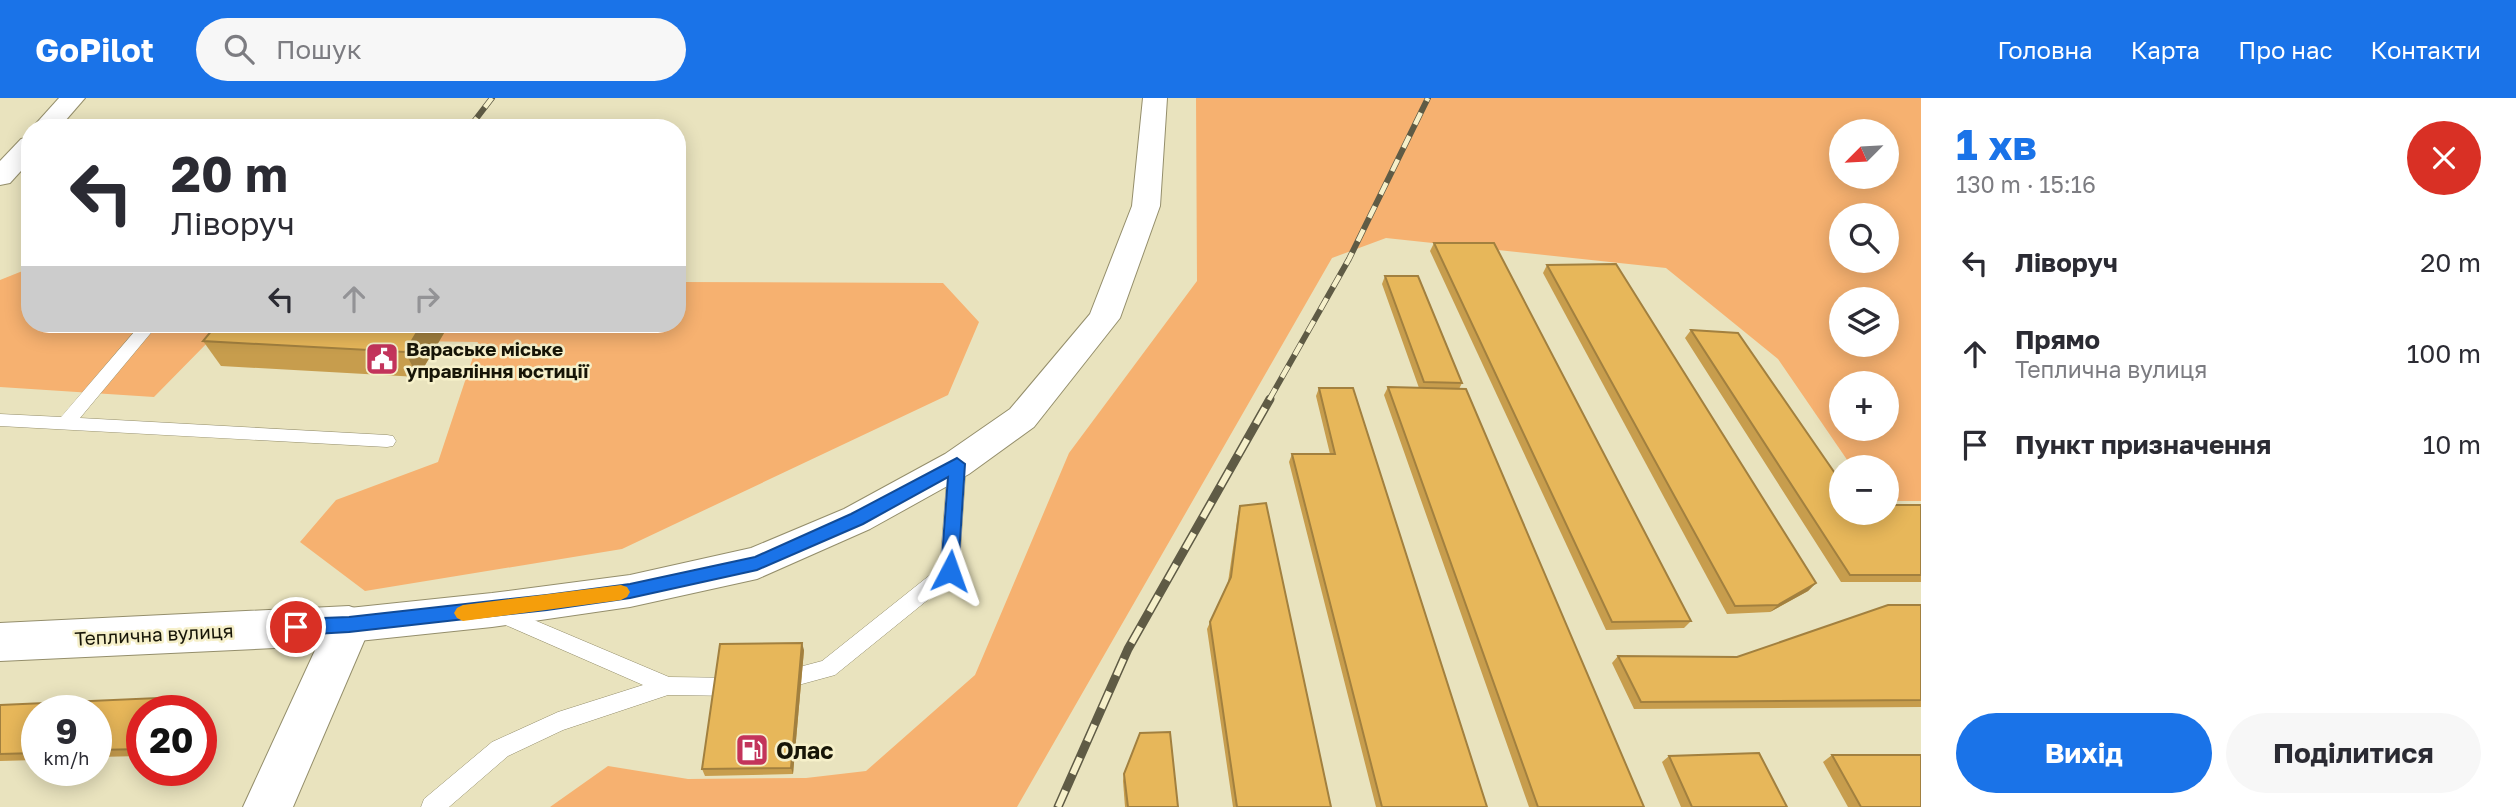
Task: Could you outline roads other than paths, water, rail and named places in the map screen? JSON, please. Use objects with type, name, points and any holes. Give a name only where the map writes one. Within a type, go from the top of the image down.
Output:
[{"type":"street","points":[[53,119],[72,98]]},
{"type":"street","points":[[268,807],[349,625],[492,610],[630,591],[757,563],[857,519],[957,464],[1022,418],[1104,318],[1146,206],[1155,98]]},
{"type":"street","points":[[0,177],[21,156]]},
{"type":"street","name":"Теплична вулиця","points":[[0,642],[349,625]]},
{"type":"lane","points":[[65,424],[143,333]]},
{"type":"lane","points":[[0,420],[387,441]]},
{"type":"lane","points":[[432,807],[500,749],[558,722],[668,686],[761,686],[828,668],[950,571],[957,464]]},
{"type":"lane","points":[[492,610],[668,686]]},
{"type":"railway","points":[[476,119],[492,98]]},
{"type":"railway","points":[[1269,400],[1349,259],[1428,98]]},
{"type":"railway","points":[[1058,807],[1128,649],[1270,399]]},
{"type":"place","name":"Вараське міське управління юстиції","points":[[382,359]]},
{"type":"place","name":"Олас","points":[[752,750]]}]
